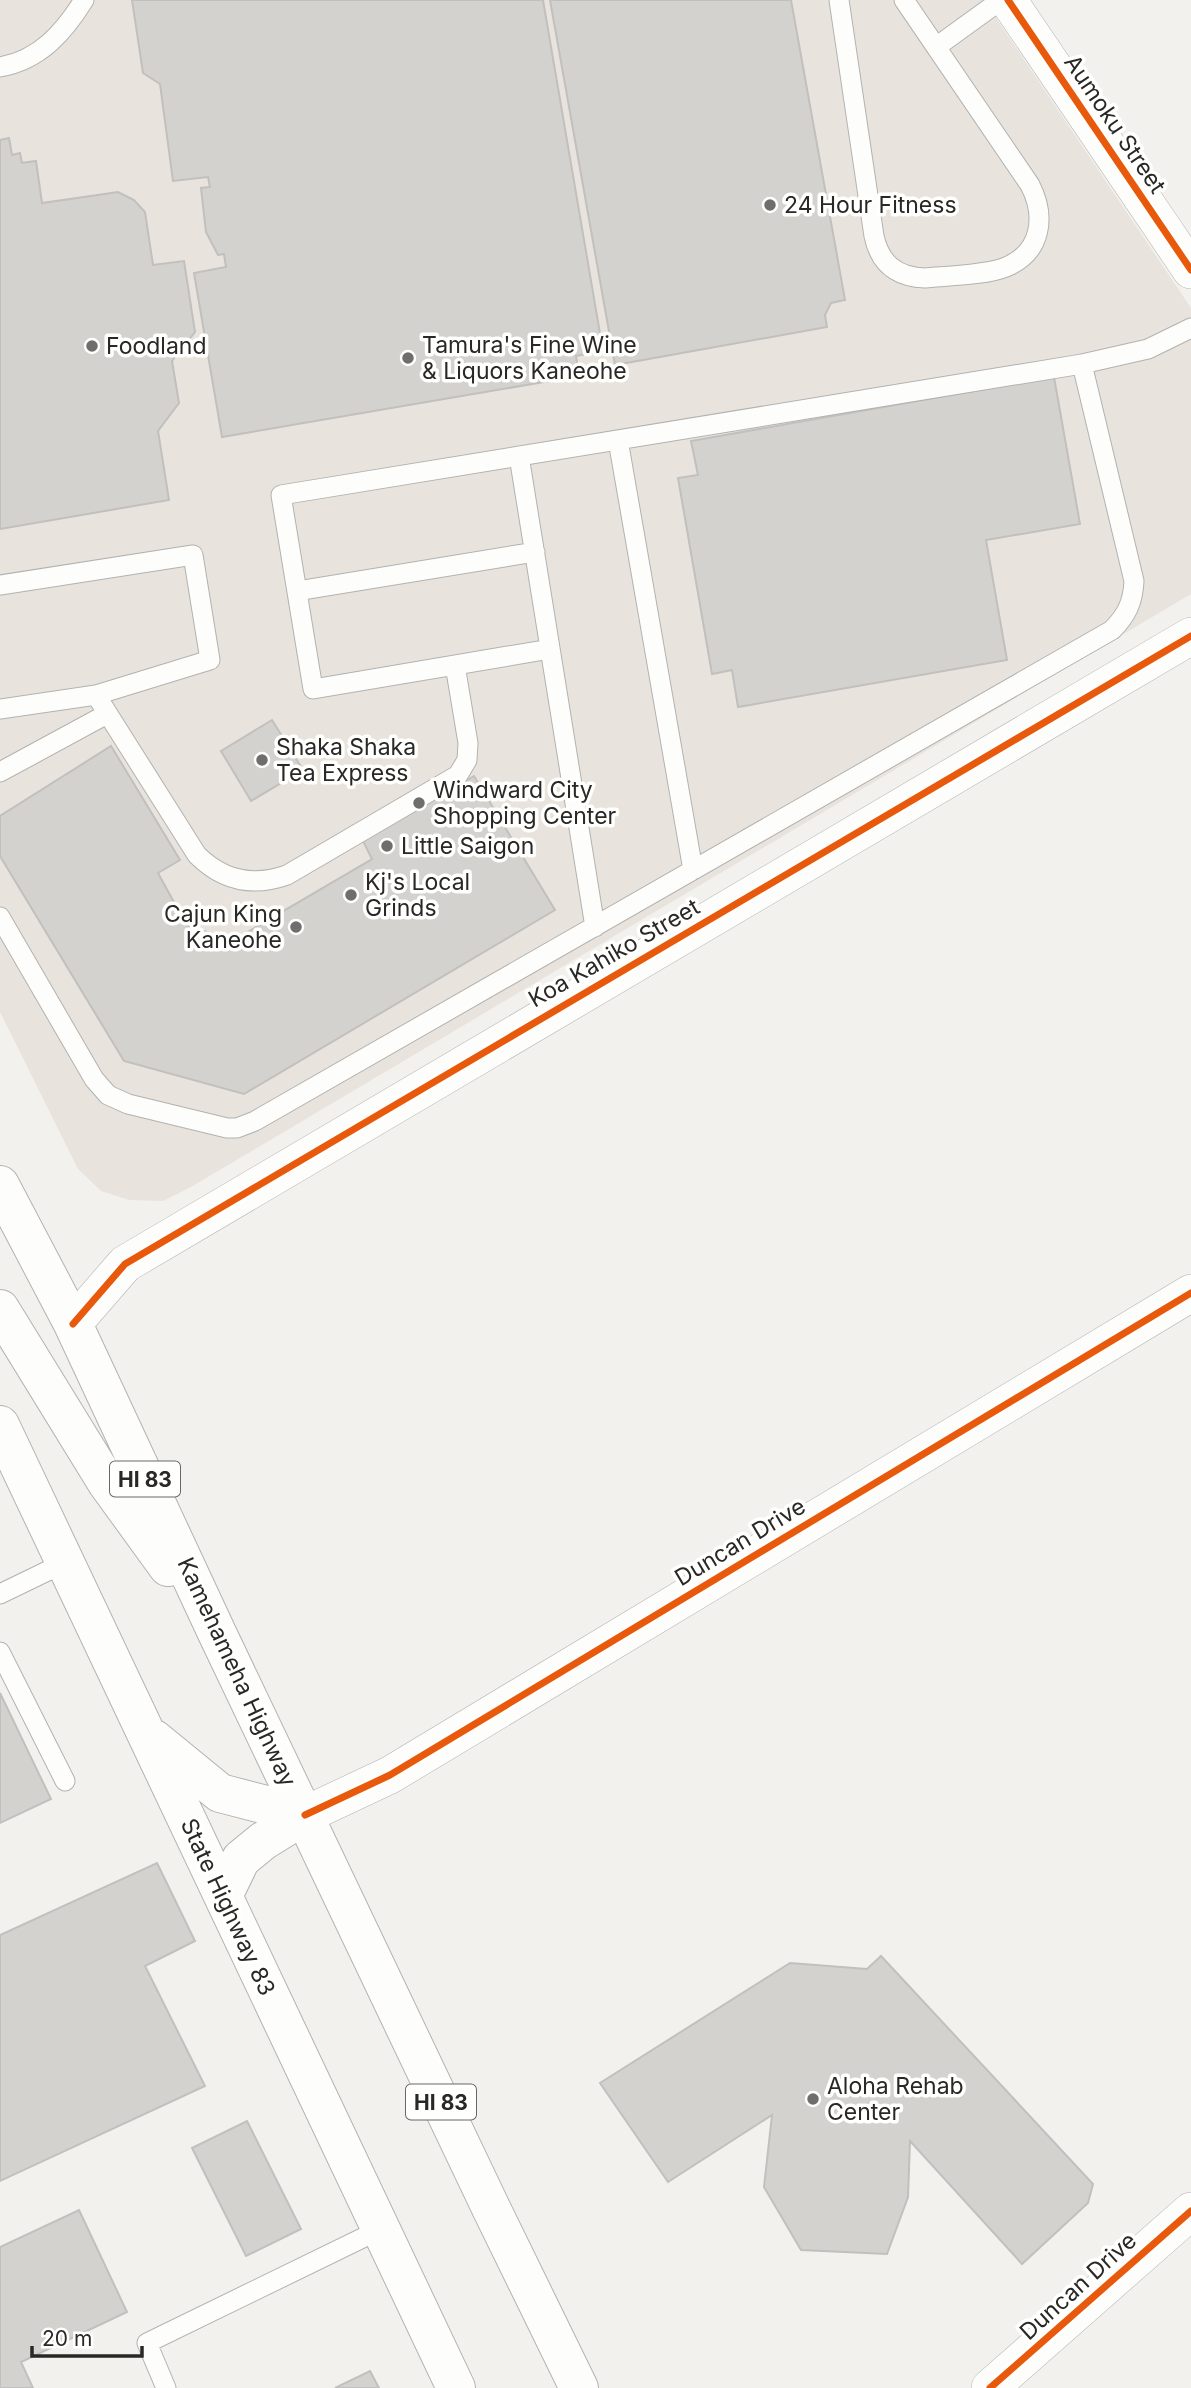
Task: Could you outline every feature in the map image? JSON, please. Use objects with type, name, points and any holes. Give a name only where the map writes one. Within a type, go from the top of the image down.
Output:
[{"type":"main road","name":"Kamehameha Highway","points":[[0,1185],[74,1324],[217,1633],[579,2388]]},
{"type":"main road","points":[[0,1309],[107,1483],[217,1633]]},
{"type":"main road","name":"State Highway 83","points":[[0,1425],[456,2388]]},
{"type":"main road","points":[[145,1733],[220,1793],[305,1815]]},
{"type":"main road","points":[[223,1896],[242,1859],[263,1841],[305,1815]]},
{"type":"street","name":"Aumoku Street","points":[[1008,0],[1191,270]]},
{"type":"street","name":"Koa Kahiko Street","points":[[74,1324],[125,1264],[1191,636]]},
{"type":"street","name":"Duncan Drive","points":[[305,1815],[390,1775],[1191,1293]]},
{"type":"street","name":"Duncan Drive","points":[[990,2388],[1191,2211]]},
{"type":"lane","points":[[0,67],[24,60],[40,51],[58,36],[84,0]]},
{"type":"lane","points":[[839,0],[877,248],[882,259],[901,275],[913,278],[1005,268],[1030,248],[1037,233],[1040,216],[1037,200],[1030,185],[904,0]]},
{"type":"lane","points":[[936,47],[1001,0]]},
{"type":"lane","points":[[550,649],[313,690],[281,495],[1082,364],[1148,349],[1191,328]]},
{"type":"lane","points":[[0,917],[94,1079],[108,1095],[128,1104],[228,1128],[237,1128],[255,1121],[1112,630],[1128,610],[1134,581],[1082,364]]},
{"type":"lane","points":[[618,440],[693,870]]},
{"type":"lane","points":[[519,456],[595,927]]},
{"type":"lane","points":[[297,591],[535,552]]},
{"type":"lane","points":[[0,585],[193,555],[210,660],[96,695],[0,709]]},
{"type":"lane","points":[[96,695],[197,855],[219,873],[233,879],[270,881],[288,875],[458,775],[467,760],[468,743],[455,665]]},
{"type":"lane","points":[[0,772],[107,714]]},
{"type":"lane","points":[[0,1594],[64,1563]]},
{"type":"lane","points":[[0,1653],[65,1781]]},
{"type":"lane","points":[[166,2388],[147,2343],[381,2229]]},
{"type":"shaded area","name":"Windward City Shopping Center","points":[[0,0],[984,0],[1191,308],[1191,594],[191,1187],[163,1201],[129,1200],[101,1191],[78,1169],[0,1012]]},
{"type":"building","points":[[132,0],[543,0],[603,351],[576,356],[579,376],[222,437],[194,273],[226,267],[224,254],[218,255],[206,232],[201,188],[210,187],[208,177],[173,181],[160,84],[143,73]]},
{"type":"building","points":[[550,0],[791,0],[845,300],[831,303],[825,315],[827,327],[615,365]]},
{"type":"building","name":"Foodland","points":[[9,138],[12,155],[20,153],[22,163],[36,161],[42,203],[118,192],[134,200],[145,212],[153,265],[184,261],[195,332],[172,361],[179,403],[158,431],[169,500],[0,529],[0,140]]},
{"type":"building","points":[[1054,377],[1080,524],[986,540],[1007,660],[738,707],[732,670],[712,674],[678,478],[698,475],[691,441]]},
{"type":"building","name":"Shaka Shaka Tea Express","points":[[272,720],[303,770],[251,801],[221,751]]},
{"type":"building","points":[[111,746],[180,860],[158,873],[187,926],[234,940],[372,859],[363,841],[474,776],[555,910],[244,1094],[124,1061],[0,856],[0,816]]},
{"type":"building","points":[[0,1693],[51,1799],[0,1823]]},
{"type":"building","points":[[157,1863],[195,1941],[145,1966],[205,2086],[0,2181],[0,1935]]},
{"type":"building","name":"Aloha Rehab Center","points":[[881,1956],[1093,2184],[1088,2203],[1022,2264],[910,2141],[908,2197],[887,2254],[801,2250],[764,2187],[772,2115],[668,2182],[600,2083],[790,1963],[867,1969]]},
{"type":"building","points":[[247,2121],[301,2229],[246,2256],[192,2148]]},
{"type":"building","points":[[79,2210],[127,2312],[21,2362],[33,2388],[0,2388],[0,2247]]},
{"type":"building","points":[[370,2371],[379,2388],[335,2388]]},
{"type":"cycle path","points":[[1008,0],[1191,270]]},
{"type":"cycle path","points":[[73,1324],[125,1264],[1191,636]]},
{"type":"cycle path","points":[[305,1815],[390,1775],[1191,1293]]},
{"type":"cycle path","points":[[990,2388],[1191,2211]]},
{"type":"place","name":"24 Hour Fitness","points":[[770,205]]},
{"type":"place","name":"Foodland","points":[[92,346]]},
{"type":"place","name":"Tamura's Fine Wine & Liquors Kaneohe","points":[[408,358]]},
{"type":"place","name":"Shaka Shaka Tea Express","points":[[262,760]]},
{"type":"place","name":"Windward City Shopping Center","points":[[419,803]]},
{"type":"place","name":"Little Saigon","points":[[387,846]]},
{"type":"place","name":"Kj's Local Grinds","points":[[351,895]]},
{"type":"place","name":"Cajun King Kaneohe","points":[[296,927]]},
{"type":"place","name":"Aloha Rehab Center","points":[[813,2099]]}]
